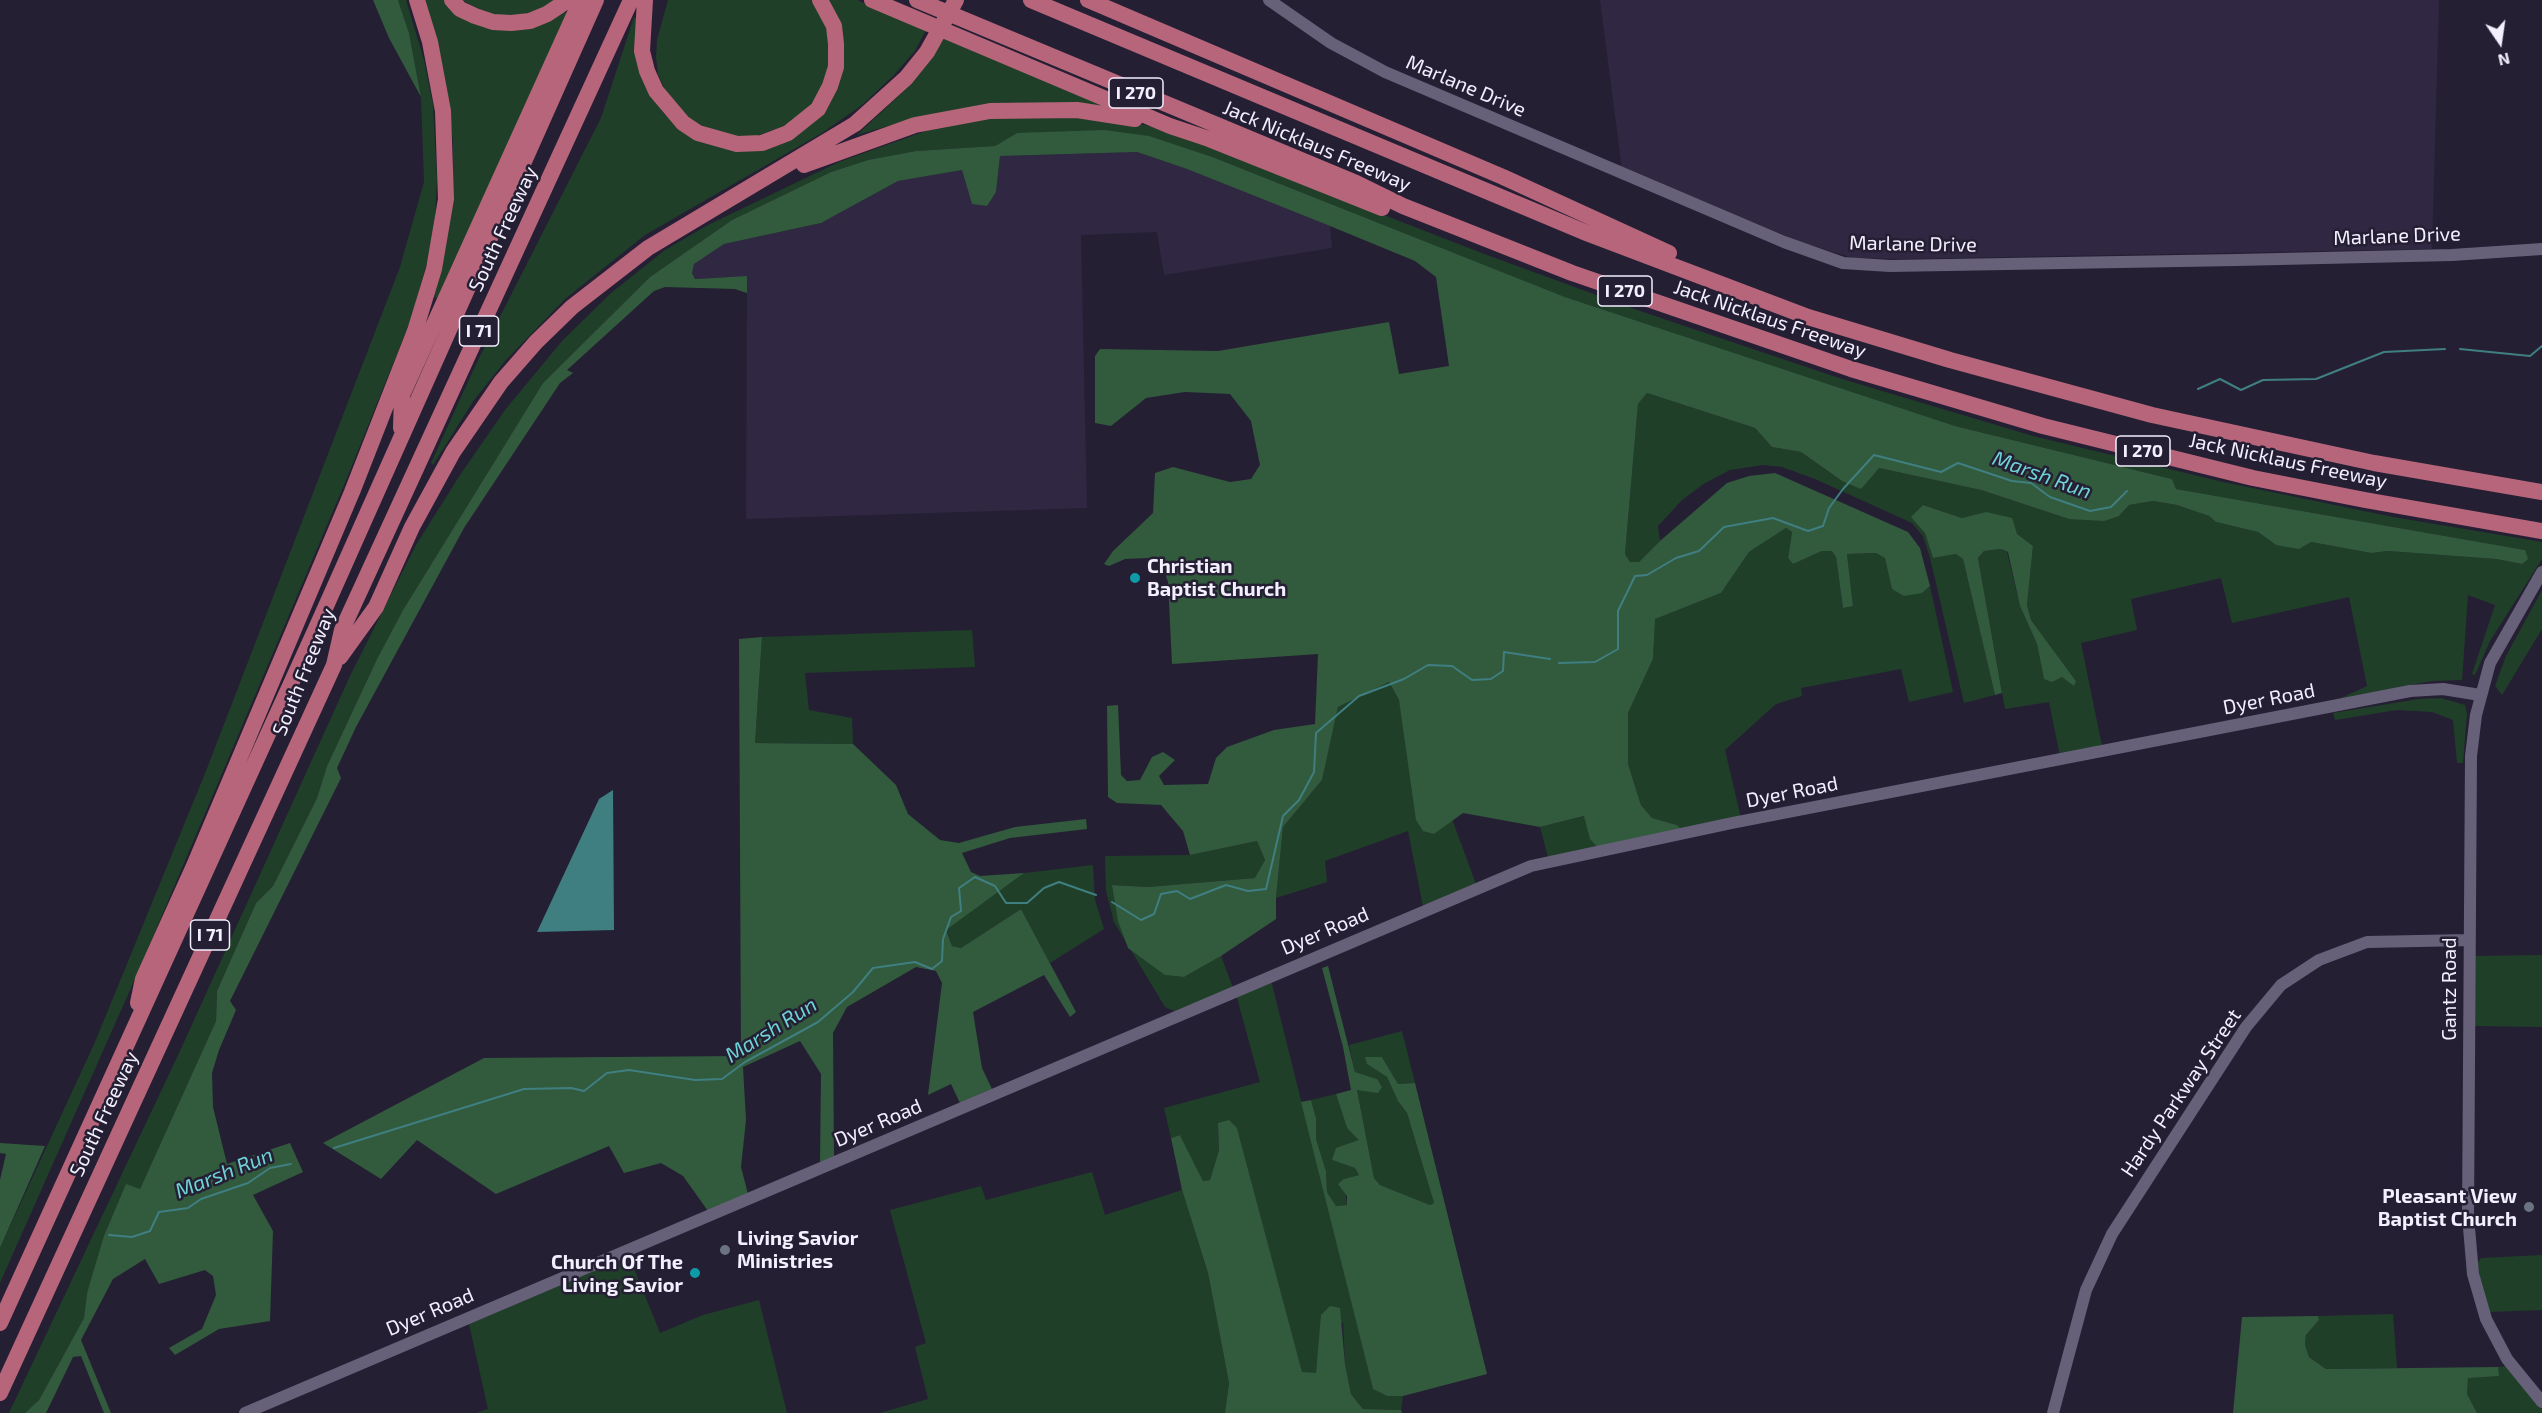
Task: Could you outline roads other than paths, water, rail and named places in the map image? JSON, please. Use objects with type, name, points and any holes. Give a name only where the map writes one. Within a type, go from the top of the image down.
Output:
[{"type":"highway","points":[[133,1030],[143,979],[352,492],[415,331],[434,269],[446,199],[443,111],[432,51],[417,0]]},
{"type":"highway","points":[[452,0],[460,9],[475,16],[493,22],[511,22],[530,21],[568,0]]},
{"type":"highway","points":[[400,438],[402,395],[581,0]]},
{"type":"highway","name":"South Freeway","points":[[0,1323],[596,0]]},
{"type":"highway","name":"South Freeway","points":[[0,1393],[334,665],[342,630],[631,0]]},
{"type":"highway","points":[[645,0],[642,51],[647,71],[656,91],[683,123],[698,133],[725,142],[749,144],[762,143],[781,136],[803,123],[818,109],[830,86],[836,67],[834,26],[820,0]]},
{"type":"highway","points":[[872,0],[1170,126],[1209,139],[1404,216],[1498,243]]},
{"type":"highway","name":"Jack Nicklaus Freeway","points":[[917,0],[1356,183],[1403,206],[1572,273],[1752,337],[2043,426],[2265,480],[2542,531]]},
{"type":"highway","points":[[334,665],[376,607],[412,527],[453,452],[501,382],[536,342],[572,307],[648,248],[855,124],[906,78],[927,52],[956,0]]},
{"type":"highway","name":"Jack Nicklaus Freeway","points":[[1031,0],[1380,148],[1749,296],[1808,317],[1950,360],[2152,415],[2374,463],[2542,492]]},
{"type":"highway","points":[[1088,0],[1503,177],[1681,258],[1716,275],[1749,296]]},
{"type":"highway","points":[[761,181],[915,125],[990,111],[1077,110],[1170,126]]},
{"type":"street","name":"Marlane Drive","points":[[1269,0],[1331,43],[1385,72],[1792,246],[1843,263],[1881,266],[2128,262],[2452,255],[2542,249]]},
{"type":"street","name":"Gantz Road","points":[[2542,572],[2490,663],[2480,696],[2470,784],[2468,1216],[2473,1274],[2480,1302],[2499,1345],[2516,1371],[2542,1402]]},
{"type":"street","name":"Dyer Road","points":[[245,1413],[1531,866],[1732,823],[2410,691],[2443,689],[2480,696]]},
{"type":"street","name":"Hardy Parkway Street","points":[[2053,1413],[2078,1315],[2096,1264],[2109,1239],[2246,1027],[2281,985],[2319,960],[2367,942],[2469,940]]},
{"type":"waterway","name":"Marsh Run","points":[[2460,349],[2530,356],[2542,346]]},
{"type":"waterway","name":"Marsh Run","points":[[2198,389],[2220,379],[2241,390],[2263,380],[2316,379],[2384,352],[2445,349]]},
{"type":"waterway","name":"Marsh Run","points":[[1559,663],[1595,662],[1618,649],[1618,611],[1635,576],[1647,575],[1676,558],[1699,551],[1724,527],[1773,518],[1808,531],[1823,526],[1829,508],[1874,455],[1941,472],[1958,463],[2012,481],[2031,483],[2050,497],[2090,511],[2111,507],[2127,491]]},
{"type":"waterway","name":"Marsh Run","points":[[1112,902],[1141,920],[1154,914],[1161,894],[1177,891],[1190,899],[1226,885],[1248,891],[1266,889],[1283,816],[1299,800],[1314,772],[1316,733],[1359,696],[1404,679],[1428,665],[1452,666],[1472,680],[1491,679],[1503,671],[1504,652],[1550,659]]},
{"type":"waterway","name":"Marsh Run","points":[[334,1148],[524,1089],[571,1088],[584,1091],[607,1073],[629,1070],[695,1080],[722,1079],[745,1062],[818,1022],[853,992],[873,968],[915,962],[932,969],[942,961],[943,939],[951,917],[961,911],[959,888],[975,877],[995,886],[1006,903],[1027,903],[1044,888],[1059,882],[1096,895]]},
{"type":"waterway","name":"Marsh Run","points":[[109,1235],[132,1237],[150,1231],[159,1212],[188,1208],[201,1199],[248,1183],[270,1168],[291,1164]]},
{"type":"place","name":"Christian Baptist Church","points":[[1135,578]]},
{"type":"place","name":"Pleasant View Baptist Church","points":[[2529,1207]]},
{"type":"place","name":"Living Savior Ministries","points":[[725,1250]]},
{"type":"place","name":"Church Of The Living Savior","points":[[695,1273]]}]
